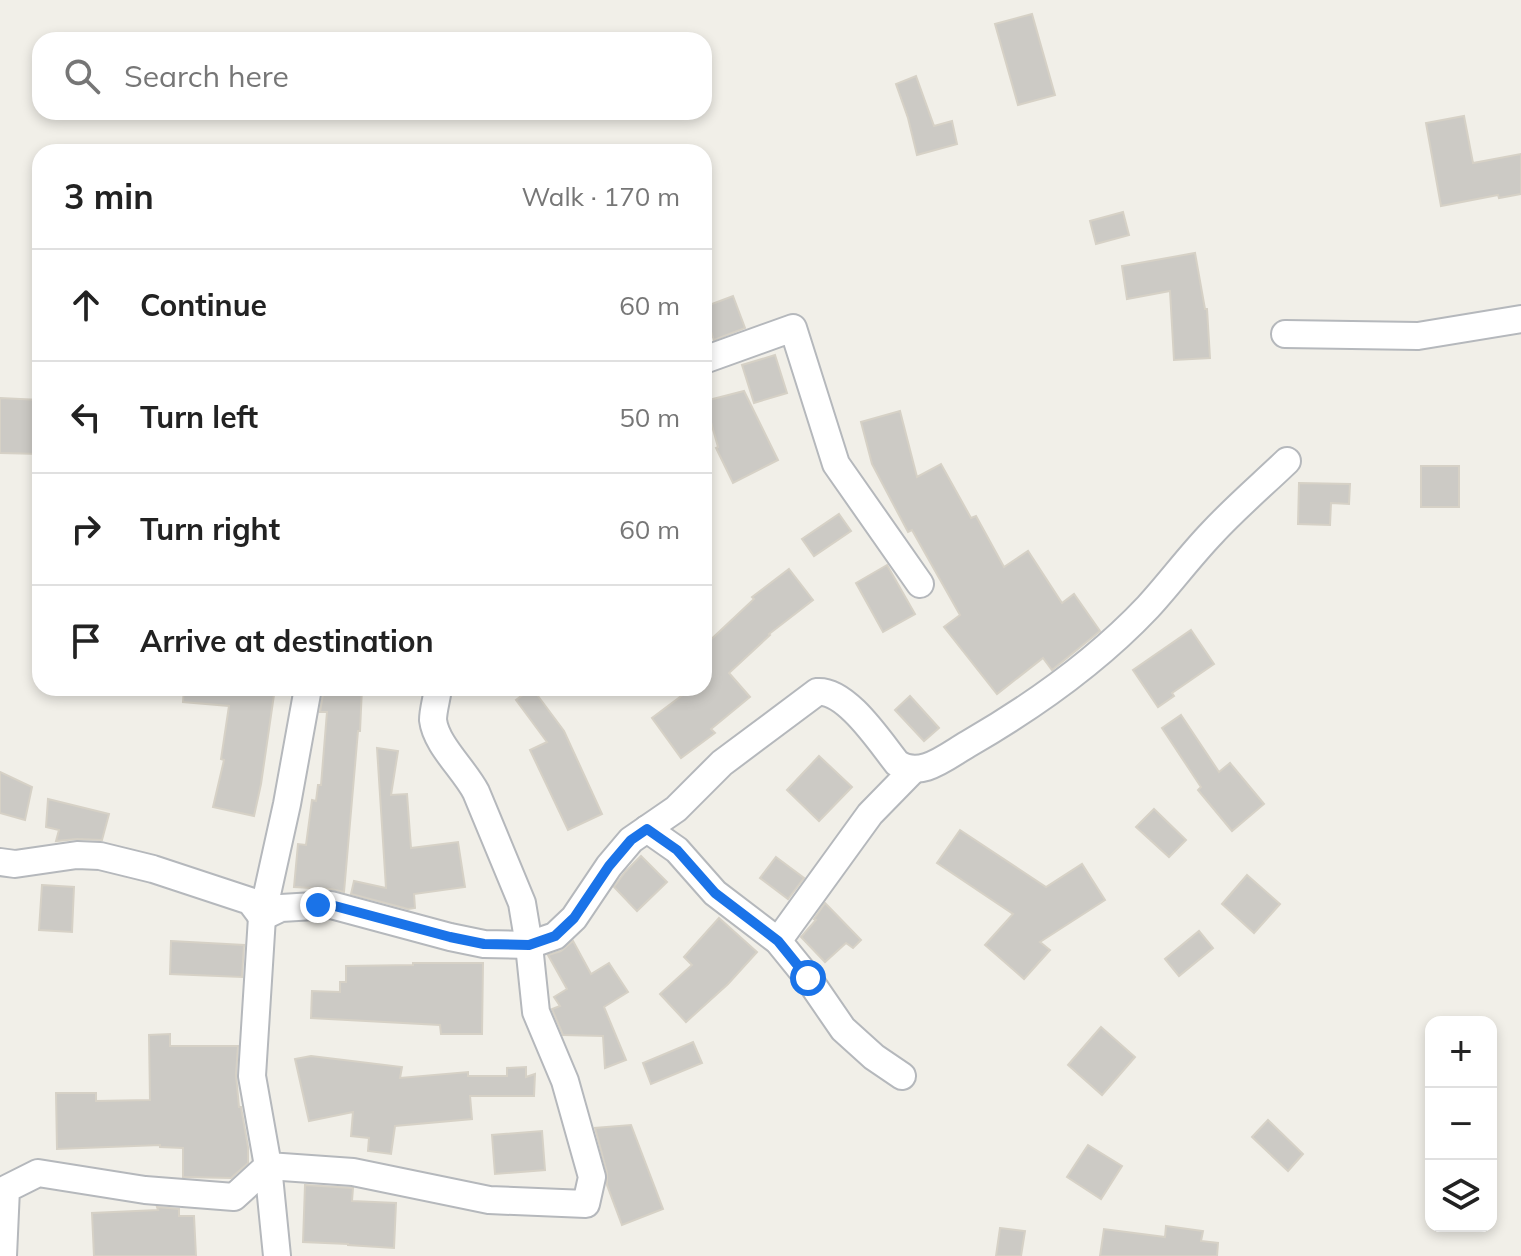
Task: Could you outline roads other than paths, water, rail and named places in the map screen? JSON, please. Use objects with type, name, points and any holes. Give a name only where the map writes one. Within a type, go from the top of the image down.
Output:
[{"type":"street","points":[[1285,334],[1418,336],[1521,319]]},
{"type":"street","points":[[712,357],[793,328],[836,464],[920,584]]},
{"type":"street","points":[[262,917],[281,908],[331,905],[484,944],[529,945],[555,936],[574,918],[609,866],[631,840],[676,809],[722,763],[817,692],[829,692],[859,714],[904,768],[925,769],[975,740],[1080,669],[1146,608],[1212,532],[1287,461]]},
{"type":"street","points":[[277,1256],[268,1166],[252,1076],[262,917],[307,696]]},
{"type":"street","points":[[3,1256],[6,1189],[38,1173],[145,1190],[234,1197],[268,1166],[353,1172],[489,1200],[586,1204],[592,1177],[565,1081],[536,1012],[522,903],[468,776],[447,752],[436,731],[433,716],[442,696]]},
{"type":"street","points":[[778,941],[870,814],[913,770]]},
{"type":"street","points":[[647,829],[677,850],[715,893],[778,941],[843,1029],[874,1057],[902,1076]]},
{"type":"street","points":[[0,862],[15,864],[77,855],[100,856],[153,869],[250,901],[262,917]]}]
